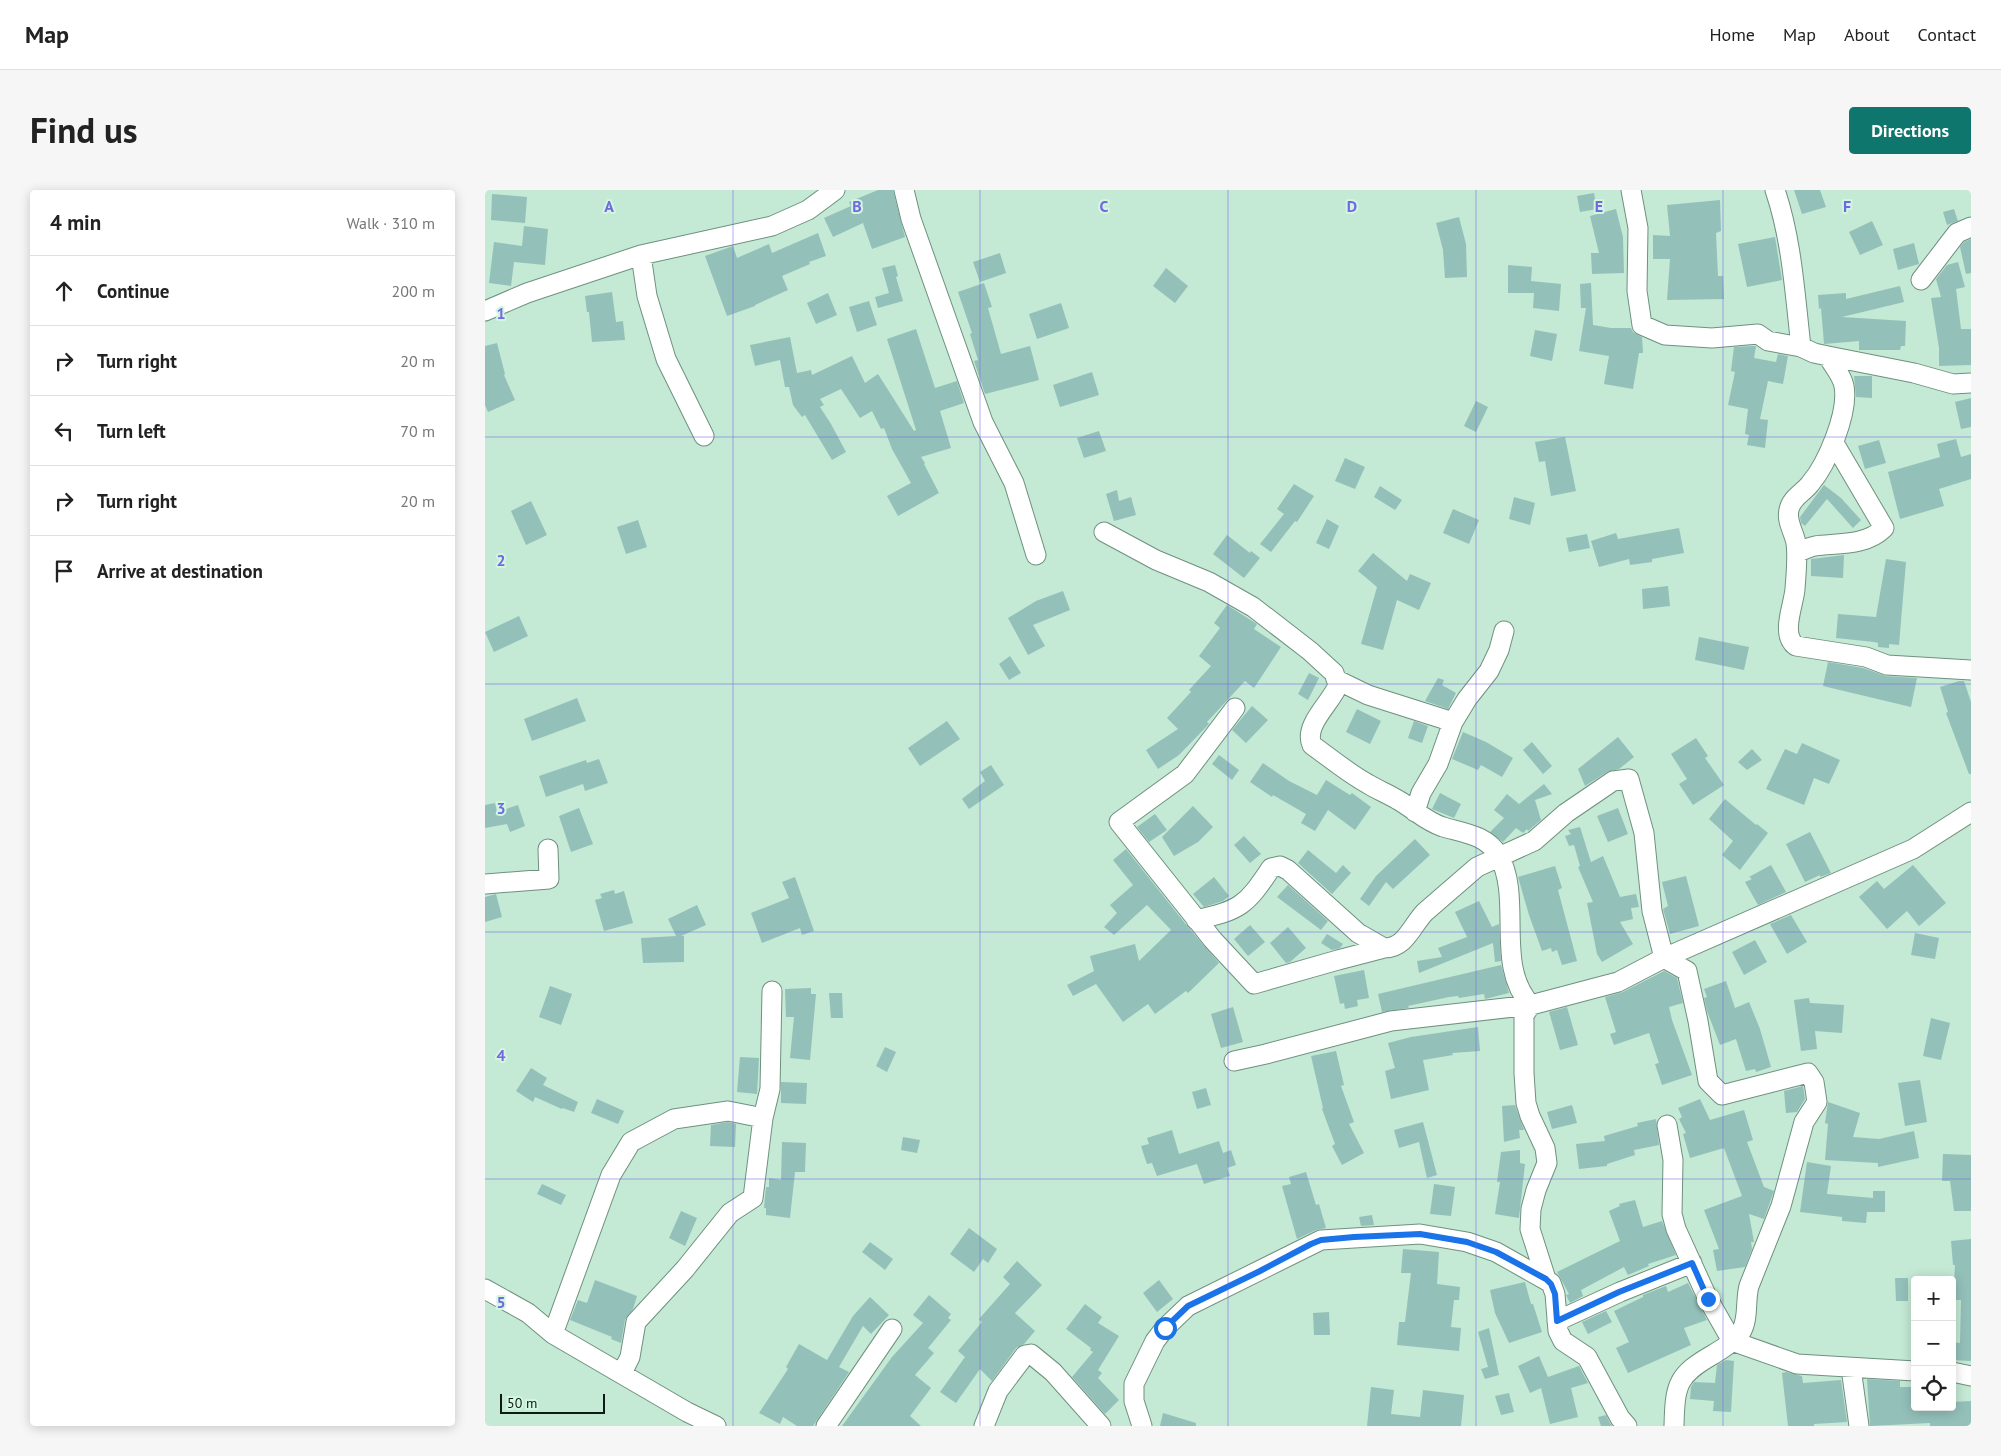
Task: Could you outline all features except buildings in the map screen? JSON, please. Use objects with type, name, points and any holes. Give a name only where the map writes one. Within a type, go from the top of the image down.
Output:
[{"type":"street","points":[[485,311],[527,293],[641,255],[772,226],[808,210],[835,190]]},
{"type":"street","points":[[904,190],[911,219],[983,422],[1014,483],[1036,555]]},
{"type":"street","points":[[1631,190],[1637,228],[1637,290],[1641,325],[1665,335],[1712,338],[1758,334],[1768,341],[1801,347],[1813,353],[1915,373],[1953,384],[1971,383]]},
{"type":"street","points":[[1775,190],[1781,206],[1793,278],[1801,347]]},
{"type":"street","points":[[1921,280],[1957,233],[1971,227]]},
{"type":"street","points":[[641,255],[647,296],[666,359],[704,436]]},
{"type":"street","points":[[1828,356],[1843,381],[1845,399],[1834,443],[1823,468],[1791,504],[1789,510],[1788,518],[1797,553],[1793,602],[1788,624],[1791,640],[1796,646],[1866,657],[1887,665],[1971,670]]},
{"type":"street","points":[[1797,553],[1813,546],[1840,545],[1876,536],[1884,528],[1834,443]]},
{"type":"street","points":[[1104,532],[1156,560],[1209,582],[1253,607],[1310,651],[1334,673],[1337,680],[1336,689],[1316,718],[1310,738],[1312,745],[1367,784],[1400,800],[1425,819],[1476,836],[1489,844],[1499,856],[1506,881],[1509,900],[1512,970],[1522,996],[1531,1005]]},
{"type":"street","points":[[1415,812],[1421,793],[1438,764],[1453,722],[1467,699],[1489,671],[1499,650],[1504,631]]},
{"type":"street","points":[[1337,680],[1368,695],[1453,722]]},
{"type":"street","points":[[1235,708],[1185,774],[1119,822],[1196,920],[1254,984],[1338,960],[1384,948],[1392,948],[1399,944],[1425,912],[1477,867],[1533,840],[1566,813],[1613,782],[1629,780],[1644,833],[1652,912],[1664,958],[1687,971],[1708,1081],[1722,1095],[1808,1073],[1813,1082],[1817,1102],[1804,1122],[1781,1206],[1747,1293],[1745,1324],[1733,1341],[1689,1369],[1681,1380],[1676,1389],[1674,1426]]},
{"type":"street","points":[[1234,1061],[1391,1021],[1531,1005],[1618,982],[1664,958],[1913,849],[1971,812]]},
{"type":"street","points":[[485,884],[549,879],[548,849]]},
{"type":"street","points":[[1196,920],[1227,913],[1239,907],[1255,893],[1271,868],[1280,866],[1288,870],[1359,933],[1384,948]]},
{"type":"street","points":[[622,1373],[630,1357],[636,1322],[685,1269],[729,1214],[753,1198],[763,1118],[770,1089],[772,991]]},
{"type":"street","points":[[1531,1005],[1524,1014],[1523,1072],[1526,1103],[1545,1148],[1547,1163],[1536,1190],[1531,1209],[1530,1228],[1546,1279]]},
{"type":"street","points":[[553,1334],[611,1175],[631,1142],[674,1120],[728,1111],[763,1118]]},
{"type":"street","points":[[1667,1125],[1673,1160],[1672,1214],[1676,1228],[1708,1299],[1733,1341],[1797,1364],[1911,1371]]},
{"type":"street","points":[[1142,1426],[1134,1401],[1134,1384],[1155,1342],[1165,1328],[1188,1306],[1321,1240],[1420,1234],[1467,1242],[1496,1252],[1546,1279],[1551,1284],[1555,1294],[1558,1330],[1563,1341],[1587,1357],[1627,1426]]},
{"type":"street","points":[[1557,1321],[1619,1292],[1692,1263]]},
{"type":"street","points":[[485,1289],[528,1313],[553,1334],[687,1412],[716,1426]]},
{"type":"street","points":[[826,1426],[892,1329]]},
{"type":"street","points":[[984,1426],[998,1391],[1025,1355],[1031,1354],[1053,1372],[1101,1426]]},
{"type":"street","points":[[1851,1368],[1859,1426]]},
{"type":"street","points":[[1956,1373],[1971,1376]]},
{"type":"route","points":[[1165,1328],[1188,1306],[1311,1244],[1321,1240],[1354,1237],[1420,1234],[1467,1242],[1496,1252],[1546,1279],[1551,1284],[1555,1294],[1557,1321],[1619,1292],[1692,1263],[1708,1299]]}]
